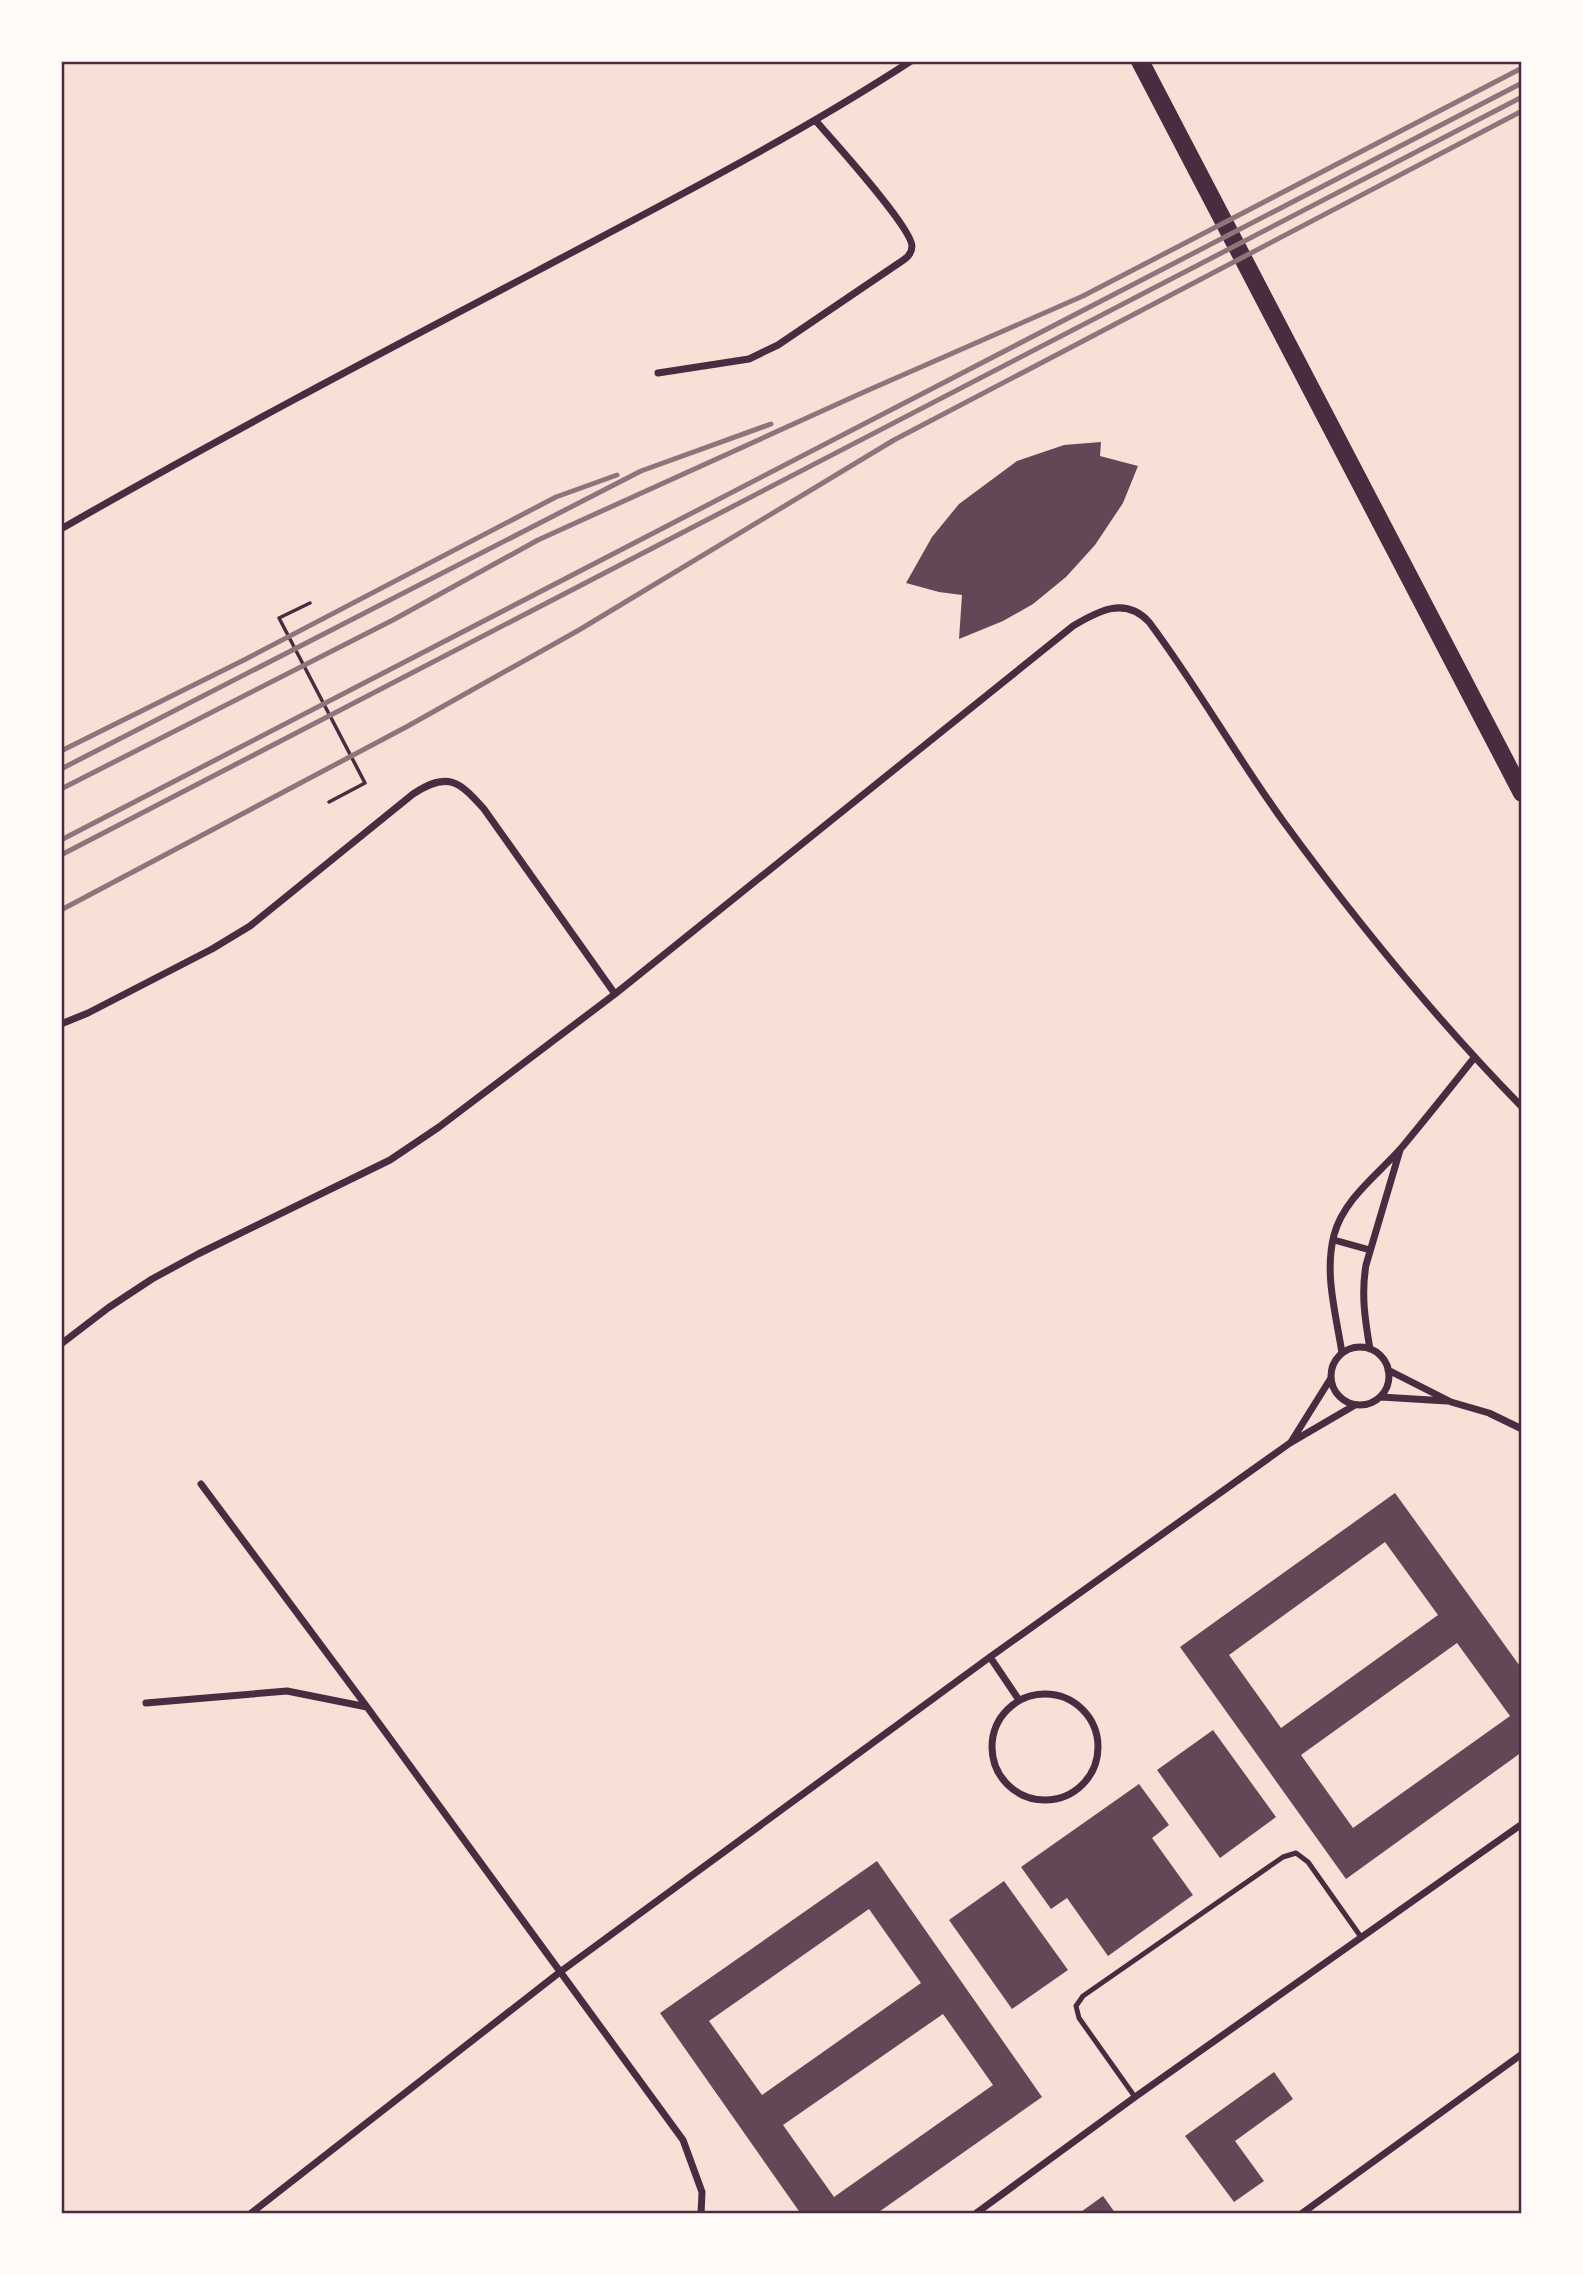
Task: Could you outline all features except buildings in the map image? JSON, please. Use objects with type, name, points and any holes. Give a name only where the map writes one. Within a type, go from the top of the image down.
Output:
[{"type":"main road","points":[[1140,61],[1522,793]]},
{"type":"street","points":[[61,529],[172,465],[678,197],[816,121],[911,61]]},
{"type":"street","points":[[658,373],[749,359],[763,353],[899,263],[911,252],[909,238],[894,214],[816,121]]},
{"type":"street","points":[[61,1344],[152,1279],[390,1160],[439,1127],[615,995],[1073,626],[1101,611],[1121,608],[1141,614],[1149,622],[1282,819],[1375,941],[1474,1058],[1522,1107]]},
{"type":"street","points":[[61,1024],[101,1007],[250,926],[413,794],[428,784],[441,780],[454,781],[484,809],[615,995]]},
{"type":"street","points":[[1342,1353],[1330,1277],[1334,1240],[1347,1209],[1371,1178],[1401,1149],[1474,1058]]},
{"type":"street","points":[[1370,1349],[1363,1309],[1363,1283],[1370,1250],[1401,1149]]},
{"type":"street","points":[[1334,1240],[1370,1250]]},
{"type":"street","points":[[1290,1443],[1331,1378],[1336,1359],[1342,1353],[1351,1348],[1370,1349],[1384,1361],[1388,1370],[1386,1388],[1381,1396],[1364,1405],[1354,1405],[1338,1396],[1331,1378]]},
{"type":"street","points":[[1388,1370],[1451,1402],[1489,1413],[1522,1429]]},
{"type":"street","points":[[1381,1396],[1451,1402]]},
{"type":"street","points":[[250,2214],[560,1972],[990,1657],[1290,1443],[1354,1405]]},
{"type":"street","points":[[201,1484],[683,2140],[702,2192],[701,2214]]},
{"type":"street","points":[[990,1657],[1019,1700]]},
{"type":"street","points":[[146,1703],[287,1691],[367,1707]]},
{"type":"street","points":[[1037,1694],[1055,1694],[1073,1701],[1087,1713],[1096,1730],[1099,1748],[1096,1767],[1086,1783],[1072,1795],[1054,1801],[1037,1801],[1019,1794],[1005,1783],[995,1767],[991,1748],[994,1730],[1003,1713],[1019,1700],[1037,1694]]},
{"type":"street","points":[[975,2214],[1135,2097],[1522,1824]]},
{"type":"street","points":[[1301,2214],[1522,2054]]},
{"type":"lane","points":[[1135,2097],[1079,2018],[1076,2007],[1083,1996],[1283,1857],[1296,1853],[1308,1862],[1361,1937]]},
{"type":"path","points":[[310,603],[279,618],[365,783],[329,802]]},
{"type":"railway","points":[[61,789],[393,620],[538,540],[1083,296],[1522,68]]},
{"type":"railway","points":[[61,840],[1522,83]]},
{"type":"railway","points":[[61,855],[1522,97]]},
{"type":"railway","points":[[61,910],[408,726],[579,630],[894,440],[1522,111]]},
{"type":"railway","points":[[61,769],[641,471],[771,424]]},
{"type":"railway","points":[[61,751],[244,660],[556,497],[617,475]]}]
